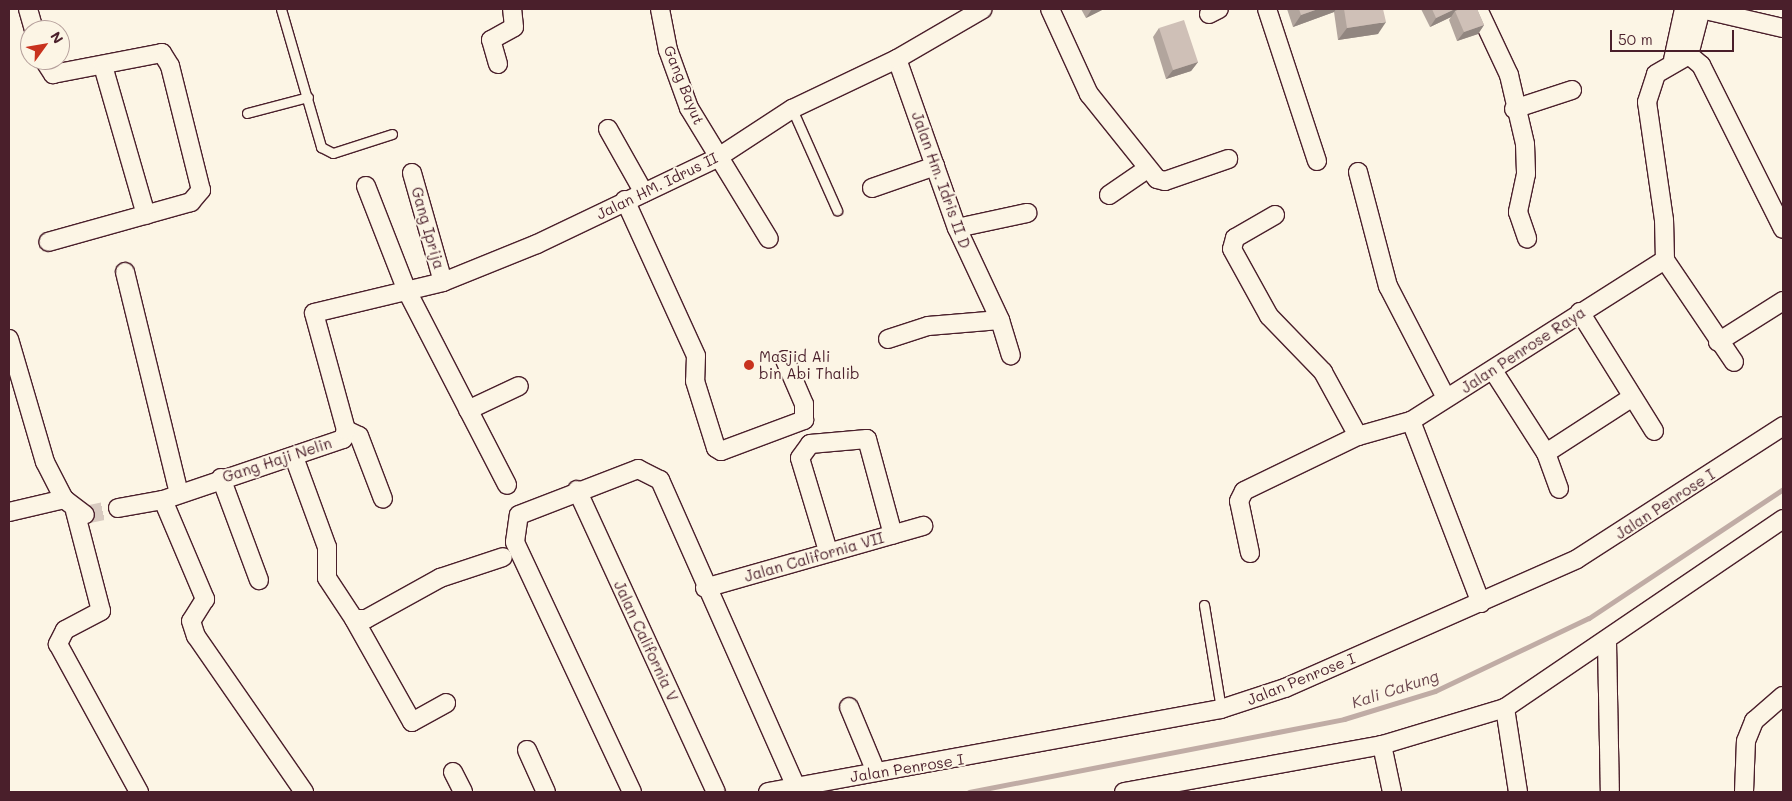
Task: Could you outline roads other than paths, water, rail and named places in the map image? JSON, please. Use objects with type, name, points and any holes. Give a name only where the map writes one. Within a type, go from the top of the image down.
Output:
[{"type":"street","points":[[498,64],[491,40],[514,27],[512,9]]},
{"type":"street","name":"Gang Bayut","points":[[660,9],[668,50],[689,108],[717,158],[768,239]]},
{"type":"street","name":"Jalan HM. Idrus II","points":[[311,317],[443,282],[644,193],[717,158],[792,109],[897,59],[983,9]]},
{"type":"street","points":[[1050,9],[1088,94],[1119,126],[1147,169],[1165,181],[1228,159]]},
{"type":"street","points":[[1267,9],[1317,161]]},
{"type":"street","points":[[1478,9],[1509,75],[1514,109],[1526,158],[1518,212],[1527,238]]},
{"type":"street","points":[[1681,58],[1684,9]]},
{"type":"street","points":[[1734,362],[1718,342],[1665,260],[1664,220],[1648,102],[1656,74],[1681,58],[1701,9],[1783,28]]},
{"type":"street","points":[[48,242],[191,202],[201,190],[170,66],[162,53],[154,52],[103,66],[53,74],[50,70]]},
{"type":"street","points":[[1681,58],[1701,64],[1783,229]]},
{"type":"street","name":"Jalan Hm. Idris II D","points":[[897,59],[957,228],[1000,320],[1011,355]]},
{"type":"street","points":[[103,66],[146,215]]},
{"type":"street","points":[[1514,109],[1572,90]]},
{"type":"street","points":[[608,129],[644,193]]},
{"type":"street","points":[[872,188],[935,166]]},
{"type":"street","points":[[1109,194],[1147,169]]},
{"type":"street","points":[[1358,172],[1388,286],[1446,398]]},
{"type":"street","name":"Gang Iprija","points":[[412,173],[443,282]]},
{"type":"street","points":[[366,186],[406,291],[507,485]]},
{"type":"street","points":[[625,200],[696,356],[695,381],[716,448],[721,451],[804,420],[804,404],[784,360]]},
{"type":"street","points":[[957,228],[1026,212]]},
{"type":"street","points":[[1275,215],[1235,238],[1232,249],[1269,316],[1323,372],[1358,436]]},
{"type":"street","name":"Jalan Penrose Raya","points":[[1250,553],[1240,501],[1244,491],[1358,436],[1411,421],[1446,398],[1494,372],[1580,312],[1665,260]]},
{"type":"street","points":[[125,272],[179,493]]},
{"type":"street","points":[[1718,342],[1783,301]]},
{"type":"street","points":[[1580,312],[1631,398],[1654,432]]},
{"type":"street","name":"Gang Haji Nelin","points":[[118,508],[163,500],[220,478],[294,457],[343,439],[346,430],[311,317]]},
{"type":"street","points":[[888,339],[928,326],[1000,320]]},
{"type":"street","points":[[9,339],[45,462],[75,508],[101,611],[65,630],[58,644],[139,792]]},
{"type":"street","points":[[1494,372],[1546,452],[1559,488]]},
{"type":"street","points":[[468,410],[519,386]]},
{"type":"street","points":[[1546,452],[1631,398]]},
{"type":"street","points":[[1411,421],[1481,603]]},
{"type":"street","name":"Jalan Penrose I","points":[[768,792],[1221,709],[1285,688],[1577,559],[1783,426]]},
{"type":"street","points":[[346,430],[359,436],[383,499]]},
{"type":"street","points":[[828,551],[800,458],[810,444],[867,438],[893,535]]},
{"type":"street","points":[[294,457],[327,547],[327,578],[354,619],[412,722],[446,703]]},
{"type":"street","points":[[632,792],[516,542],[519,515],[577,490],[638,469],[651,472],[660,480],[705,588],[796,788]]},
{"type":"street","points":[[220,478],[260,580]]},
{"type":"street","name":"Jalan California V","points":[[577,490],[716,792]]},
{"type":"street","points":[[163,500],[205,599],[191,621],[196,636],[304,792]]},
{"type":"street","points":[[9,512],[75,508]]},
{"type":"street","points":[[1124,792],[1382,745],[1505,708],[1607,642],[1783,519]]},
{"type":"street","name":"Jalan California VII","points":[[705,588],[828,551],[923,526]]},
{"type":"street","points":[[354,619],[366,619],[440,578],[503,557]]},
{"type":"street","points":[[1607,642],[1610,792]]},
{"type":"street","points":[[1744,792],[1746,742],[1754,721],[1783,696]]},
{"type":"street","points":[[849,706],[876,772]]},
{"type":"street","points":[[1505,708],[1518,792]]},
{"type":"street","points":[[1382,745],[1392,792]]},
{"type":"street","points":[[527,750],[546,792]]},
{"type":"street","points":[[453,772],[464,792]]},
{"type":"lane","points":[[281,9],[322,147],[327,152],[392,134]]},
{"type":"lane","points":[[247,113],[308,97]]},
{"type":"lane","points":[[792,109],[837,210]]},
{"type":"lane","points":[[1204,605],[1221,709]]},
{"type":"waterway","name":"Kali Cakung","points":[[969,792],[1344,719],[1435,691],[1589,618],[1783,489]]},
{"type":"tunnel","points":[[85,515],[118,508]]},
{"type":"place","name":"Masjid Ali bin Abi Thalib","points":[[749,365]]}]
